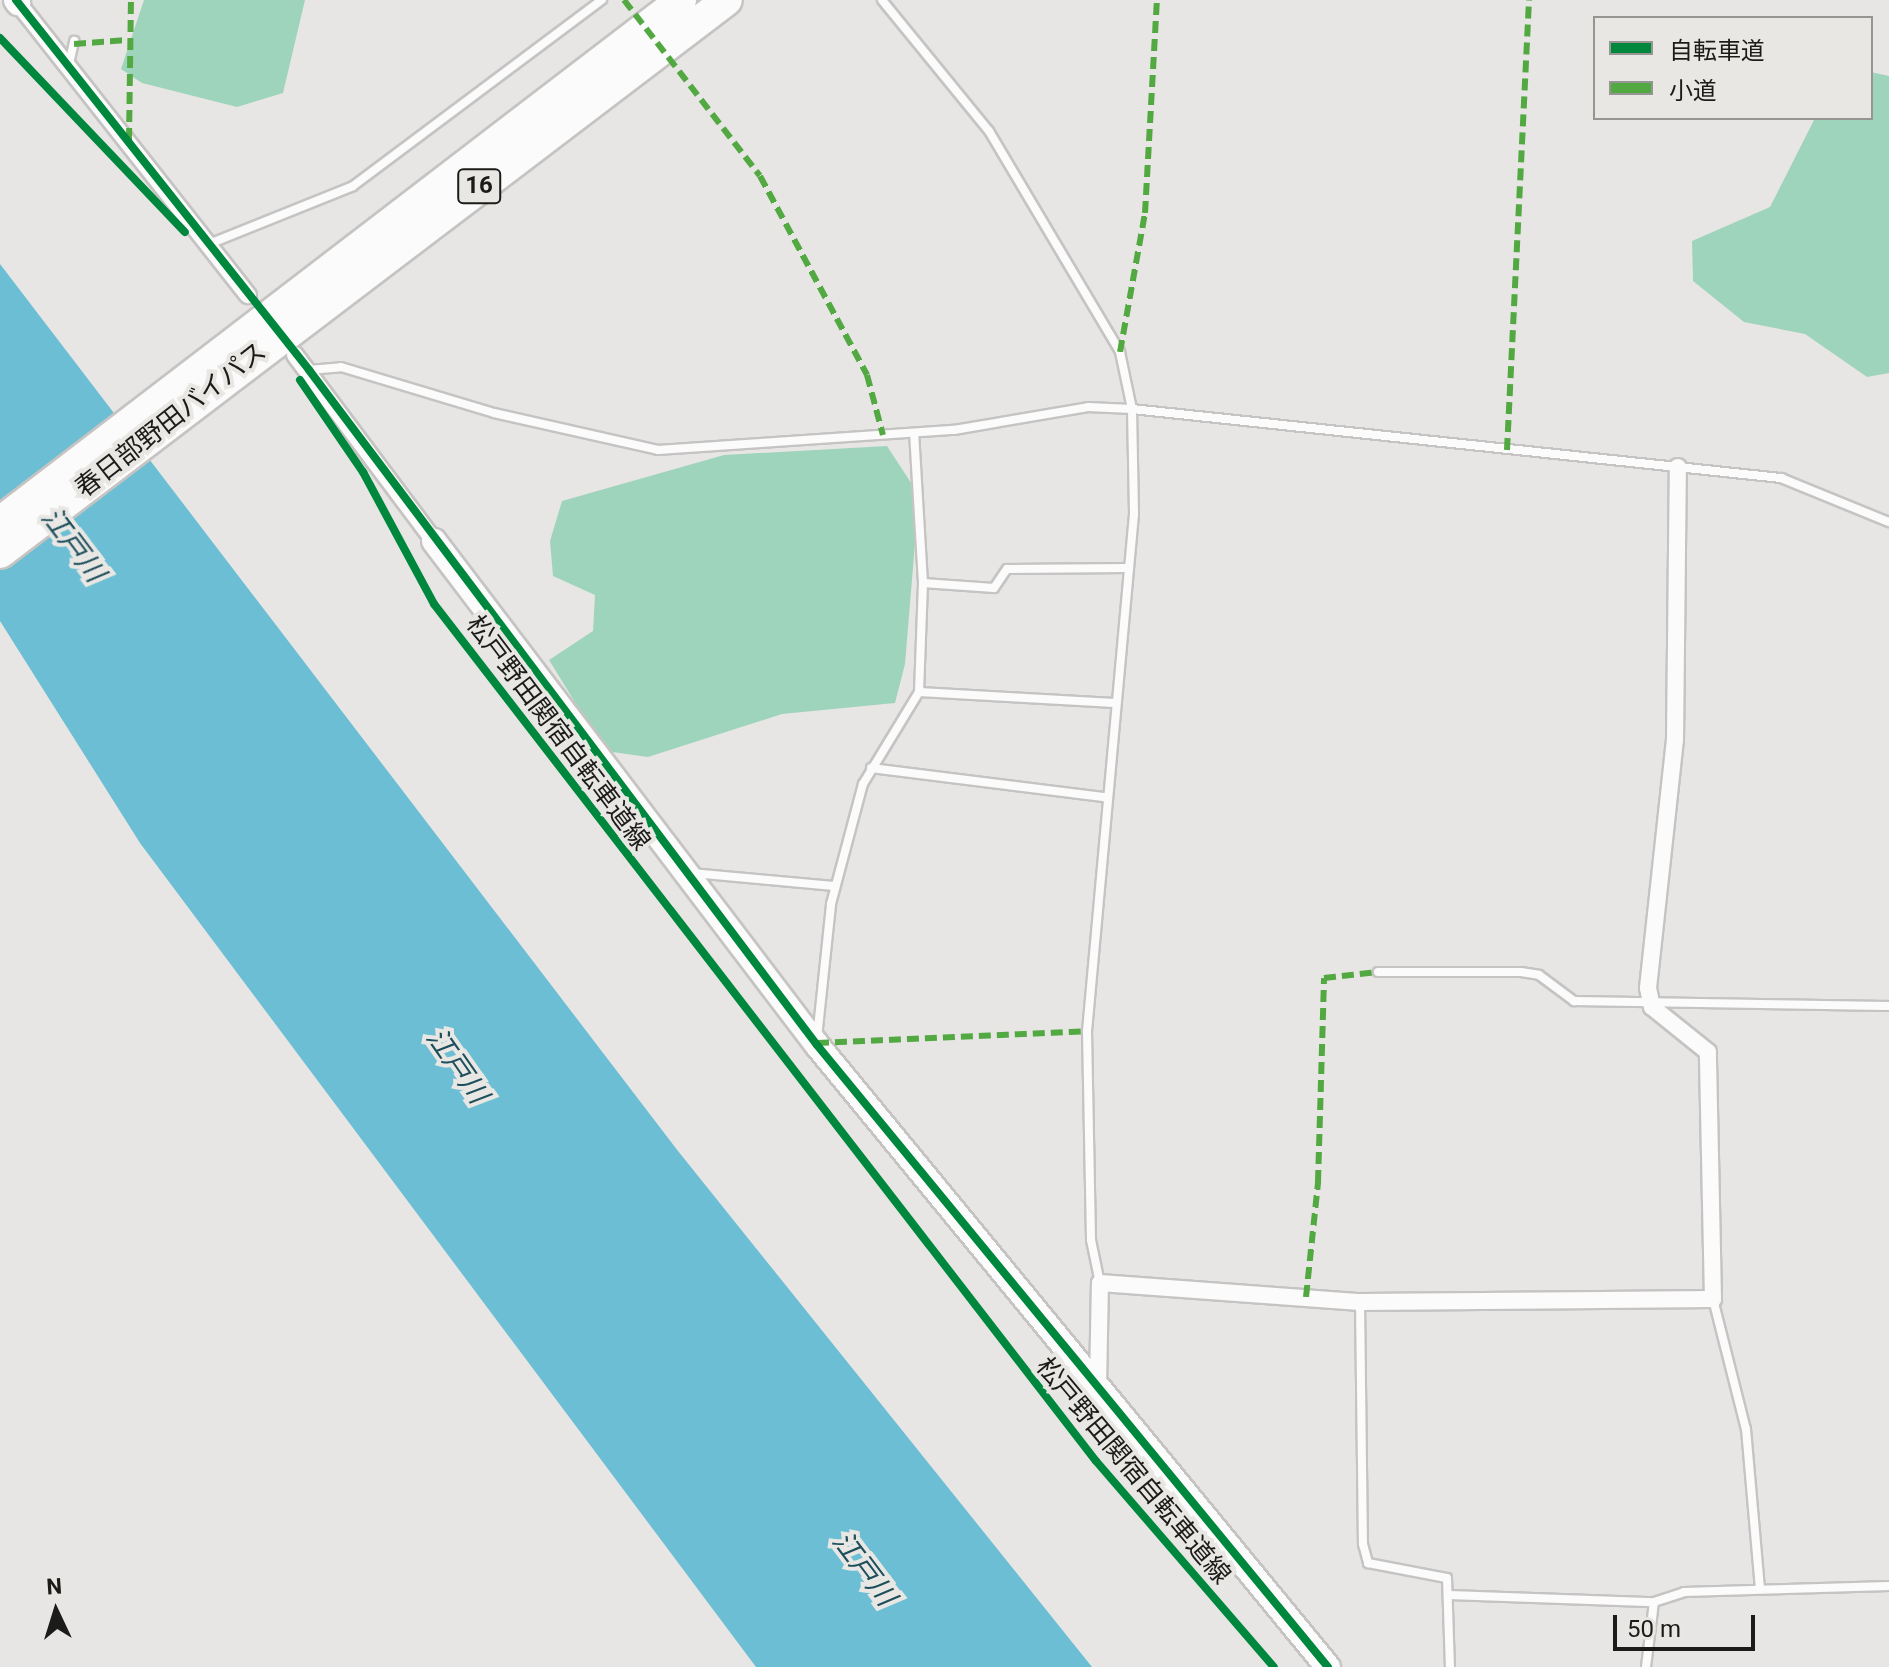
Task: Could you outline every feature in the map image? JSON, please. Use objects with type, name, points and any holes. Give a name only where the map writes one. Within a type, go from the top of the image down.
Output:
[{"type":"highway","name":"春日部野田バイパス","points":[[0,553],[224,363],[681,0]]},
{"type":"highway","name":"春日部野田バイパス","points":[[0,522],[727,0]]},
{"type":"street","points":[[17,2],[248,295]]},
{"type":"street","points":[[295,355],[817,1045],[1328,1667]]},
{"type":"street","points":[[1098,1386],[1100,1283],[1360,1302],[1713,1299],[1708,1052],[1650,1001],[1651,920],[1675,740],[1678,467]]},
{"type":"lane","points":[[209,244],[353,186],[602,0]]},
{"type":"lane","points":[[882,0],[989,131],[1120,352],[1132,409],[1128,568],[1105,797],[1087,1031],[1091,1240],[1100,1283]]},
{"type":"lane","points":[[68,69],[74,41]]},
{"type":"lane","points":[[309,370],[341,367],[494,413],[658,450],[914,433],[1088,407],[1132,409],[1781,478],[1889,522]]},
{"type":"lane","points":[[817,1045],[835,886],[871,768],[919,692],[923,583],[914,433]]},
{"type":"lane","points":[[923,583],[994,588],[1007,569],[1128,568]]},
{"type":"lane","points":[[919,692],[1115,703]]},
{"type":"lane","points":[[871,768],[1105,797]]},
{"type":"lane","points":[[687,873],[835,886]]},
{"type":"lane","points":[[1378,972],[1521,972],[1539,975],[1574,1001],[1889,1006]]},
{"type":"lane","points":[[1713,1299],[1746,1429],[1760,1588]]},
{"type":"lane","points":[[1360,1302],[1359,1499],[1368,1563],[1428,1570],[1447,1578],[1450,1667]]},
{"type":"lane","points":[[1449,1595],[1654,1602],[1684,1592],[1889,1586]]},
{"type":"lane","points":[[1646,1667],[1654,1602]]},
{"type":"green space","points":[[144,0],[305,0],[283,93],[237,107],[142,83],[121,69]]},
{"type":"green space","points":[[1873,72],[1889,76],[1889,373],[1867,377],[1805,334],[1744,322],[1693,281],[1692,241],[1770,207],[1814,120],[1873,120]]},
{"type":"green space","points":[[887,446],[919,495],[905,664],[895,703],[782,714],[648,757],[605,751],[549,660],[593,631],[595,595],[553,576],[550,541],[562,501],[724,455]]},
{"type":"water","name":"江戸川","points":[[0,264],[678,1151],[1092,1667],[756,1667],[140,843],[0,621]]},
{"type":"marked path","points":[[129,140],[131,0]]},
{"type":"marked path","points":[[624,0],[760,176],[867,375],[883,435]]},
{"type":"marked path","points":[[1120,352],[1145,213],[1157,0]]},
{"type":"marked path","points":[[1507,450],[1529,0]]},
{"type":"marked path","points":[[74,44],[127,40]]},
{"type":"marked path","points":[[1306,1297],[1318,1182],[1324,978],[1378,972]]},
{"type":"marked path","points":[[817,1043],[1087,1031]]},
{"type":"cycle path","name":"松戸野田関宿自転車道線","points":[[16,0],[309,370],[817,1045],[1328,1667]]},
{"type":"cycle path","points":[[0,38],[185,232]]},
{"type":"cycle path","name":"松戸野田関宿自転車道線","points":[[300,380],[363,472],[434,604],[1096,1461],[1274,1667]]}]
